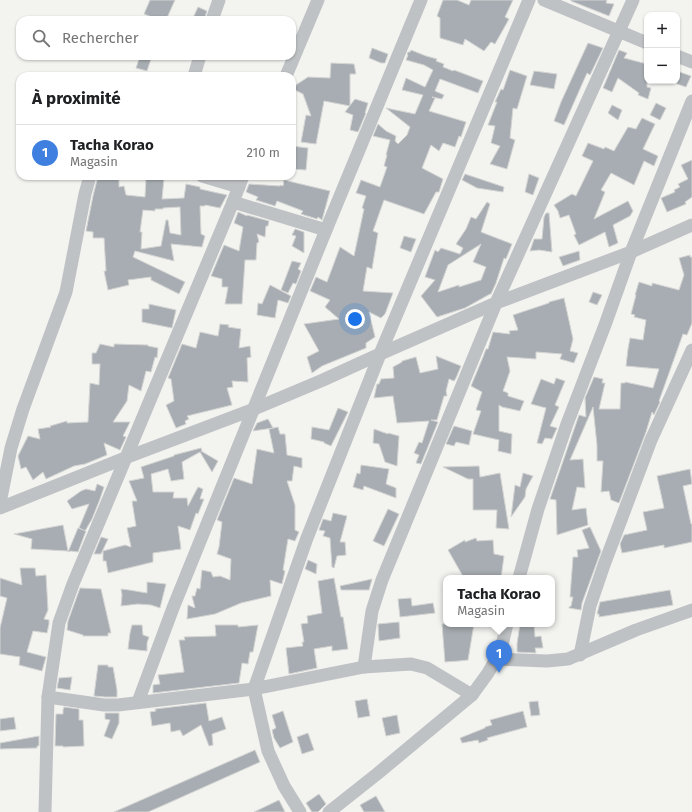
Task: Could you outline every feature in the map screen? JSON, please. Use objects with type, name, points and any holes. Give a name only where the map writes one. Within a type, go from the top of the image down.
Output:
[{"type":"street","points":[[213,16],[219,0]]},
{"type":"street","points":[[296,52],[318,0]]},
{"type":"street","points":[[138,702],[173,608],[421,0]]},
{"type":"street","points":[[300,812],[284,786],[268,751],[254,689],[307,538],[380,354],[529,0]]},
{"type":"street","points":[[544,0],[644,42]]},
{"type":"street","points":[[364,667],[372,611],[382,580],[496,303],[633,0]]},
{"type":"street","points":[[680,57],[692,62]]},
{"type":"street","points":[[195,72],[199,60]]},
{"type":"street","points":[[288,72],[293,60]]},
{"type":"street","points":[[520,575],[538,509],[567,424],[631,252],[692,100]]},
{"type":"street","points":[[0,503],[11,448],[66,292],[89,180]]},
{"type":"street","points":[[44,812],[48,697],[59,623],[73,584],[241,181]]},
{"type":"street","points":[[233,202],[326,230]]},
{"type":"street","points":[[0,508],[254,409],[496,303],[631,252],[692,224]]},
{"type":"street","points":[[580,655],[590,606],[625,509],[651,440],[692,350]]},
{"type":"street","points":[[496,659],[557,661],[568,659],[636,630],[692,610]]},
{"type":"street","points":[[329,812],[472,695],[496,659],[502,645],[506,627]]},
{"type":"street","points":[[48,697],[104,705],[118,705],[254,689],[364,667],[411,664],[427,668],[472,695]]},
{"type":"building","points":[[150,0],[175,0],[168,16],[149,16],[144,14]]},
{"type":"building","points":[[443,0],[457,0],[469,5],[471,0],[513,0],[505,17],[509,19],[495,44],[491,42],[484,51],[465,39],[463,45],[440,38],[440,18],[437,16]]},
{"type":"building","points":[[571,0],[607,0],[606,3],[614,4],[609,16]]},
{"type":"building","points":[[198,7],[207,11],[205,16],[194,16]]},
{"type":"building","points":[[588,43],[603,48],[590,75],[587,73],[564,125],[554,121]]},
{"type":"building","points":[[372,48],[388,54],[385,63],[369,58]]},
{"type":"building","points":[[411,50],[437,59],[436,61],[444,64],[443,67],[483,81],[478,93],[440,79],[435,91],[444,95],[442,99],[432,97],[435,98],[429,111],[466,122],[461,137],[459,136],[455,147],[443,143],[439,151],[431,145],[422,168],[443,179],[439,192],[436,192],[424,214],[384,200],[373,231],[378,233],[372,269],[367,267],[363,291],[393,293],[385,314],[381,318],[369,312],[375,337],[366,343],[366,348],[322,366],[312,373],[307,357],[319,351],[304,324],[339,319],[325,307],[330,300],[310,291],[316,277],[327,282],[340,247],[354,256],[364,209],[362,208],[366,196],[356,193],[361,180],[380,187],[387,167],[384,166],[390,140],[373,136],[378,124],[386,131],[396,136],[395,141],[398,144],[407,135],[410,127],[386,108],[415,114],[423,95],[402,90],[406,78],[425,87],[433,70],[424,65],[406,60],[408,52]]},
{"type":"building","points":[[619,50],[627,53],[624,58],[644,63],[644,84],[647,84],[647,87],[651,88],[648,99],[638,95],[639,93],[618,78],[612,92],[603,88]]},
{"type":"building","points":[[139,60],[151,60],[147,71],[136,68]]},
{"type":"building","points":[[331,63],[354,64],[356,74],[350,74],[350,106],[324,101],[316,144],[301,142],[306,115],[311,116],[303,94],[296,90],[296,85],[308,77],[330,78]]},
{"type":"building","points":[[510,70],[527,76],[517,109],[513,108],[510,138],[515,140],[507,169],[490,164],[500,146],[491,143],[495,126],[488,125],[497,102],[495,102],[501,89],[503,90]]},
{"type":"building","points":[[534,71],[557,74],[554,89],[530,85]]},
{"type":"building","points":[[680,72],[691,76],[686,87],[677,84],[680,84]]},
{"type":"building","points":[[355,99],[368,103],[366,113],[358,132],[350,130],[353,115],[345,112]]},
{"type":"building","points":[[656,103],[666,108],[660,120],[650,115]]},
{"type":"building","points":[[612,105],[622,110],[618,120],[608,113]]},
{"type":"building","points":[[642,118],[655,124],[643,149],[658,156],[654,166],[644,161],[634,185],[611,173],[601,190],[605,192],[594,219],[628,201],[633,211],[630,216],[613,225],[618,243],[609,247],[605,232],[579,245],[574,235],[576,234],[569,215],[560,218],[554,205],[572,194],[576,196],[593,161],[582,156],[588,143],[614,151],[628,127],[636,129]]},
{"type":"building","points":[[296,146],[308,148],[306,170],[296,169]]},
{"type":"building","points":[[692,160],[692,197],[685,202],[686,204],[667,212],[661,198],[675,192],[674,190],[680,187],[678,184],[688,179],[681,165]]},
{"type":"building","points":[[465,174],[504,187],[503,192],[477,188],[462,180]]},
{"type":"building","points":[[529,174],[539,178],[533,195],[525,192]]},
{"type":"building","points":[[97,180],[119,180],[119,187],[124,186],[126,195],[145,197],[146,180],[164,180],[162,199],[184,198],[186,184],[200,187],[200,189],[227,195],[220,208],[205,205],[200,206],[201,234],[205,236],[202,247],[171,244],[174,261],[135,251],[133,257],[185,282],[179,294],[151,280],[151,277],[128,280],[129,285],[108,290],[104,271],[106,271],[104,238],[93,238],[93,232],[86,231]],"holes":[[[180,207],[181,235],[170,233],[168,220],[166,220],[161,246],[141,249],[142,232],[140,232],[143,210],[155,211],[155,209]]]},
{"type":"building","points":[[284,180],[330,191],[322,220],[318,217],[317,219],[301,214],[303,211],[277,201],[275,206],[256,200],[258,197],[246,192],[249,184],[283,186]]},
{"type":"building","points":[[487,202],[490,204],[481,232],[512,244],[506,259],[504,258],[491,294],[465,308],[437,317],[421,296],[435,280],[425,277],[435,250],[438,252],[441,248],[460,254],[463,248],[456,244],[466,229],[471,217],[476,219]],"holes":[[[481,244],[473,262],[486,267],[481,280],[438,292],[448,265]]]},
{"type":"building","points":[[238,212],[247,216],[269,221],[268,226],[266,226],[265,237],[257,234],[259,242],[257,243],[256,260],[245,260],[242,304],[225,304],[228,287],[222,287],[222,279],[211,276],[224,245],[239,251],[243,227],[234,223]]},
{"type":"building","points":[[546,213],[549,213],[552,252],[539,250],[530,251],[534,239],[542,239],[544,217]]},
{"type":"building","points":[[295,229],[304,232],[304,253],[292,246],[296,236],[292,235]]},
{"type":"building","points":[[404,236],[416,239],[411,252],[400,248]]},
{"type":"building","points":[[579,251],[580,260],[563,266],[559,257]]},
{"type":"building","points":[[690,255],[690,257],[692,257],[692,323],[687,335],[683,334],[659,401],[660,402],[654,415],[652,412],[619,503],[611,500],[609,491],[601,492],[603,461],[597,461],[593,407],[570,460],[583,459],[585,488],[577,487],[572,510],[586,508],[588,525],[557,535],[556,500],[550,499],[579,415],[586,417],[585,398],[594,377],[603,379],[602,383],[605,383],[599,409],[620,409],[621,383],[625,382],[653,388],[659,369],[626,366],[630,338],[643,340],[646,320],[634,317],[635,315],[631,314],[639,282],[652,286],[652,283],[679,290],[684,275],[679,258]]},
{"type":"building","points":[[292,261],[301,263],[298,269],[301,271],[296,284],[293,283],[288,293],[281,290]]},
{"type":"building","points":[[270,285],[291,296],[288,303],[278,300],[275,318],[257,315],[258,303],[262,304]]},
{"type":"building","points":[[593,292],[602,295],[597,305],[589,302]]},
{"type":"building","points":[[564,298],[573,339],[570,351],[578,353],[574,363],[560,359],[562,354],[536,352],[536,359],[507,357],[510,371],[503,391],[508,393],[508,396],[524,401],[520,411],[499,405],[499,431],[512,434],[511,454],[498,451],[499,440],[473,434],[481,411],[476,410],[482,392],[471,386],[486,349],[488,349],[493,332],[510,334],[509,331],[518,330],[513,315]]},
{"type":"building","points":[[149,304],[176,310],[172,328],[142,322],[142,309],[149,309]]},
{"type":"building","points":[[220,324],[241,329],[239,348],[250,346],[251,357],[247,358],[248,382],[232,381],[233,387],[227,388],[232,405],[187,416],[189,419],[185,421],[186,424],[176,428],[166,405],[174,401],[171,379],[168,378],[182,344],[196,348],[200,332],[218,336]]},
{"type":"building","points":[[100,344],[114,347],[114,344],[148,345],[158,348],[157,358],[155,357],[151,372],[146,371],[141,391],[129,385],[127,401],[113,422],[130,422],[123,436],[126,437],[120,450],[104,443],[107,455],[85,464],[74,466],[46,479],[43,472],[33,480],[26,467],[21,469],[18,456],[28,436],[40,439],[38,429],[51,427],[50,426],[67,421],[67,423],[88,422],[90,383],[99,385],[100,364],[92,364],[92,353],[96,353]]},
{"type":"building","points":[[436,356],[461,366],[454,381],[449,379],[446,391],[447,396],[444,396],[437,420],[431,420],[438,422],[421,464],[416,463],[419,455],[414,453],[419,442],[422,443],[429,421],[397,423],[393,396],[374,398],[377,384],[379,384],[381,379],[394,378],[393,367],[402,361],[416,357],[420,373],[438,369]]},
{"type":"building","points":[[556,378],[565,381],[555,405],[559,407],[550,426],[557,428],[552,439],[545,438],[542,444],[537,443],[546,408],[531,404],[541,379],[554,384]]},
{"type":"building","points":[[338,408],[348,412],[331,446],[324,442],[311,439],[312,427],[329,430]]},
{"type":"building","points":[[268,419],[273,428],[253,431],[257,423]]},
{"type":"building","points":[[454,426],[472,431],[469,445],[456,442],[454,446],[446,444]]},
{"type":"building","points":[[278,427],[280,434],[285,434],[287,455],[302,458],[302,468],[294,466],[292,481],[287,481],[295,505],[295,530],[299,532],[295,541],[288,539],[283,570],[285,571],[282,584],[270,580],[271,596],[241,603],[215,614],[187,619],[188,605],[195,608],[192,596],[195,596],[197,588],[200,589],[202,570],[211,572],[213,577],[220,576],[230,580],[231,559],[217,554],[222,522],[217,520],[234,478],[252,484],[257,449],[274,453],[269,429]]},
{"type":"building","points":[[374,429],[399,436],[397,466],[385,462],[379,444],[373,443]]},
{"type":"building","points":[[201,448],[201,451],[218,461],[212,472],[200,452],[182,462],[184,479],[171,481],[168,469],[151,474],[153,492],[174,492],[173,498],[187,498],[188,506],[198,487],[203,489],[200,499],[204,499],[198,514],[196,513],[190,530],[178,526],[181,549],[153,553],[153,562],[108,573],[106,561],[103,561],[103,551],[125,545],[131,547],[127,528],[136,526],[132,501],[137,501],[129,481],[144,478],[141,467],[174,455]]},
{"type":"building","points":[[361,465],[389,469],[386,484],[396,488],[396,498],[364,486],[363,490],[353,487],[357,473],[360,474]]},
{"type":"building","points":[[479,466],[480,477],[500,473],[509,529],[496,528],[497,510],[473,510],[473,479],[468,479],[443,467]]},
{"type":"building","points":[[690,469],[692,484],[683,486],[692,524],[692,542],[664,548],[664,545],[622,553],[620,544],[624,535],[647,530],[643,512],[664,508],[657,476]]},
{"type":"building","points":[[523,473],[533,476],[526,489],[525,497],[511,517],[515,485],[520,487]]},
{"type":"building","points":[[97,484],[104,487],[92,519],[85,531],[79,528],[89,504],[72,509],[67,501],[86,489],[95,491]]},
{"type":"building","points":[[388,509],[399,514],[384,546],[373,541]]},
{"type":"building","points":[[333,513],[347,516],[340,542],[345,542],[346,555],[337,556],[334,568],[332,567],[330,538],[323,536],[325,531],[319,530],[323,519],[331,521]]},
{"type":"building","points":[[63,525],[68,551],[31,549],[32,539],[14,534]]},
{"type":"building","points":[[590,527],[601,551],[582,603],[581,610],[569,608],[573,597],[570,597],[573,557],[578,557],[577,550],[589,548],[582,530]]},
{"type":"building","points":[[78,528],[86,531],[78,552],[68,552]]},
{"type":"building","points":[[101,537],[108,539],[101,554],[94,554]]},
{"type":"building","points":[[476,538],[477,541],[493,540],[494,554],[504,556],[501,575],[462,575],[448,550],[465,540],[465,542]]},
{"type":"building","points":[[308,560],[317,564],[316,574],[305,569]]},
{"type":"building","points":[[20,568],[35,568],[36,576],[46,575],[48,610],[44,619],[49,620],[47,633],[33,631],[27,652],[46,657],[42,671],[19,665],[20,657],[0,654],[0,628],[7,598],[0,596],[0,578],[22,585]]},
{"type":"building","points":[[334,578],[341,617],[343,617],[348,649],[332,651],[332,646],[314,649],[317,668],[289,674],[286,648],[303,646],[302,642],[304,642],[301,624],[308,623],[307,616],[322,613],[318,581]]},
{"type":"building","points":[[372,579],[369,590],[341,590],[340,586]]},
{"type":"building","points":[[147,582],[166,584],[160,608],[151,605],[138,604],[121,606],[121,589],[147,593]]},
{"type":"building","points":[[80,588],[101,589],[111,633],[108,633],[108,636],[83,636],[67,630],[68,621]]},
{"type":"building","points":[[670,590],[673,605],[599,617],[599,614],[597,614],[600,602]]},
{"type":"building","points":[[411,598],[412,606],[433,603],[435,613],[400,617],[398,599]]},
{"type":"building","points":[[399,622],[400,638],[379,641],[378,624]]},
{"type":"building","points":[[442,624],[443,627],[474,627],[468,660],[445,662]]},
{"type":"building","points":[[132,625],[142,625],[143,635],[149,637],[147,651],[128,649]]},
{"type":"building","points":[[215,625],[238,625],[238,627],[258,625],[253,652],[250,652],[248,664],[242,663],[239,683],[153,693],[153,685],[160,684],[158,675],[184,672],[179,640],[185,640],[184,637],[216,636]]},
{"type":"building","points":[[520,627],[534,627],[535,637],[541,636],[543,648],[535,648],[536,653],[517,652]]},
{"type":"building","points":[[98,665],[108,665],[108,667],[113,667],[117,697],[94,696]]},
{"type":"building","points":[[72,677],[70,690],[57,688],[59,678]]},
{"type":"building","points":[[367,699],[370,716],[358,718],[355,701]]},
{"type":"building","points":[[538,701],[540,715],[531,716],[529,702]]},
{"type":"building","points":[[206,703],[209,721],[222,717],[226,729],[212,734],[213,745],[209,746],[201,725],[183,736],[180,730],[171,732],[170,723],[152,726],[150,712],[156,711],[155,709]]},
{"type":"building","points":[[64,707],[79,709],[79,720],[83,720],[84,746],[55,746],[56,714],[63,714]]},
{"type":"building","points":[[283,711],[293,742],[280,748],[274,738],[272,730],[276,728],[272,715]]},
{"type":"building","points":[[523,711],[527,727],[487,738],[488,740],[479,743],[478,740],[462,743],[460,738],[492,725],[490,720]]},
{"type":"building","points":[[105,713],[119,713],[119,723],[112,739],[104,736],[110,720],[105,719]]},
{"type":"building","points":[[397,715],[400,733],[386,736],[382,718]]},
{"type":"building","points":[[14,717],[16,729],[0,731],[0,719]]},
{"type":"building","points":[[308,733],[314,750],[302,754],[297,737]]},
{"type":"building","points":[[39,736],[39,746],[37,746],[37,748],[0,749],[0,743]]},
{"type":"building","points":[[255,750],[260,762],[164,805],[148,812],[114,812]]},
{"type":"building","points":[[319,794],[326,804],[318,812],[312,812],[306,803]]},
{"type":"building","points":[[376,796],[385,812],[364,812],[360,805]]},
{"type":"building","points":[[279,800],[285,812],[254,812]]},
{"type":"place","name":"Tacha Korao","points":[[499,673]]}]
